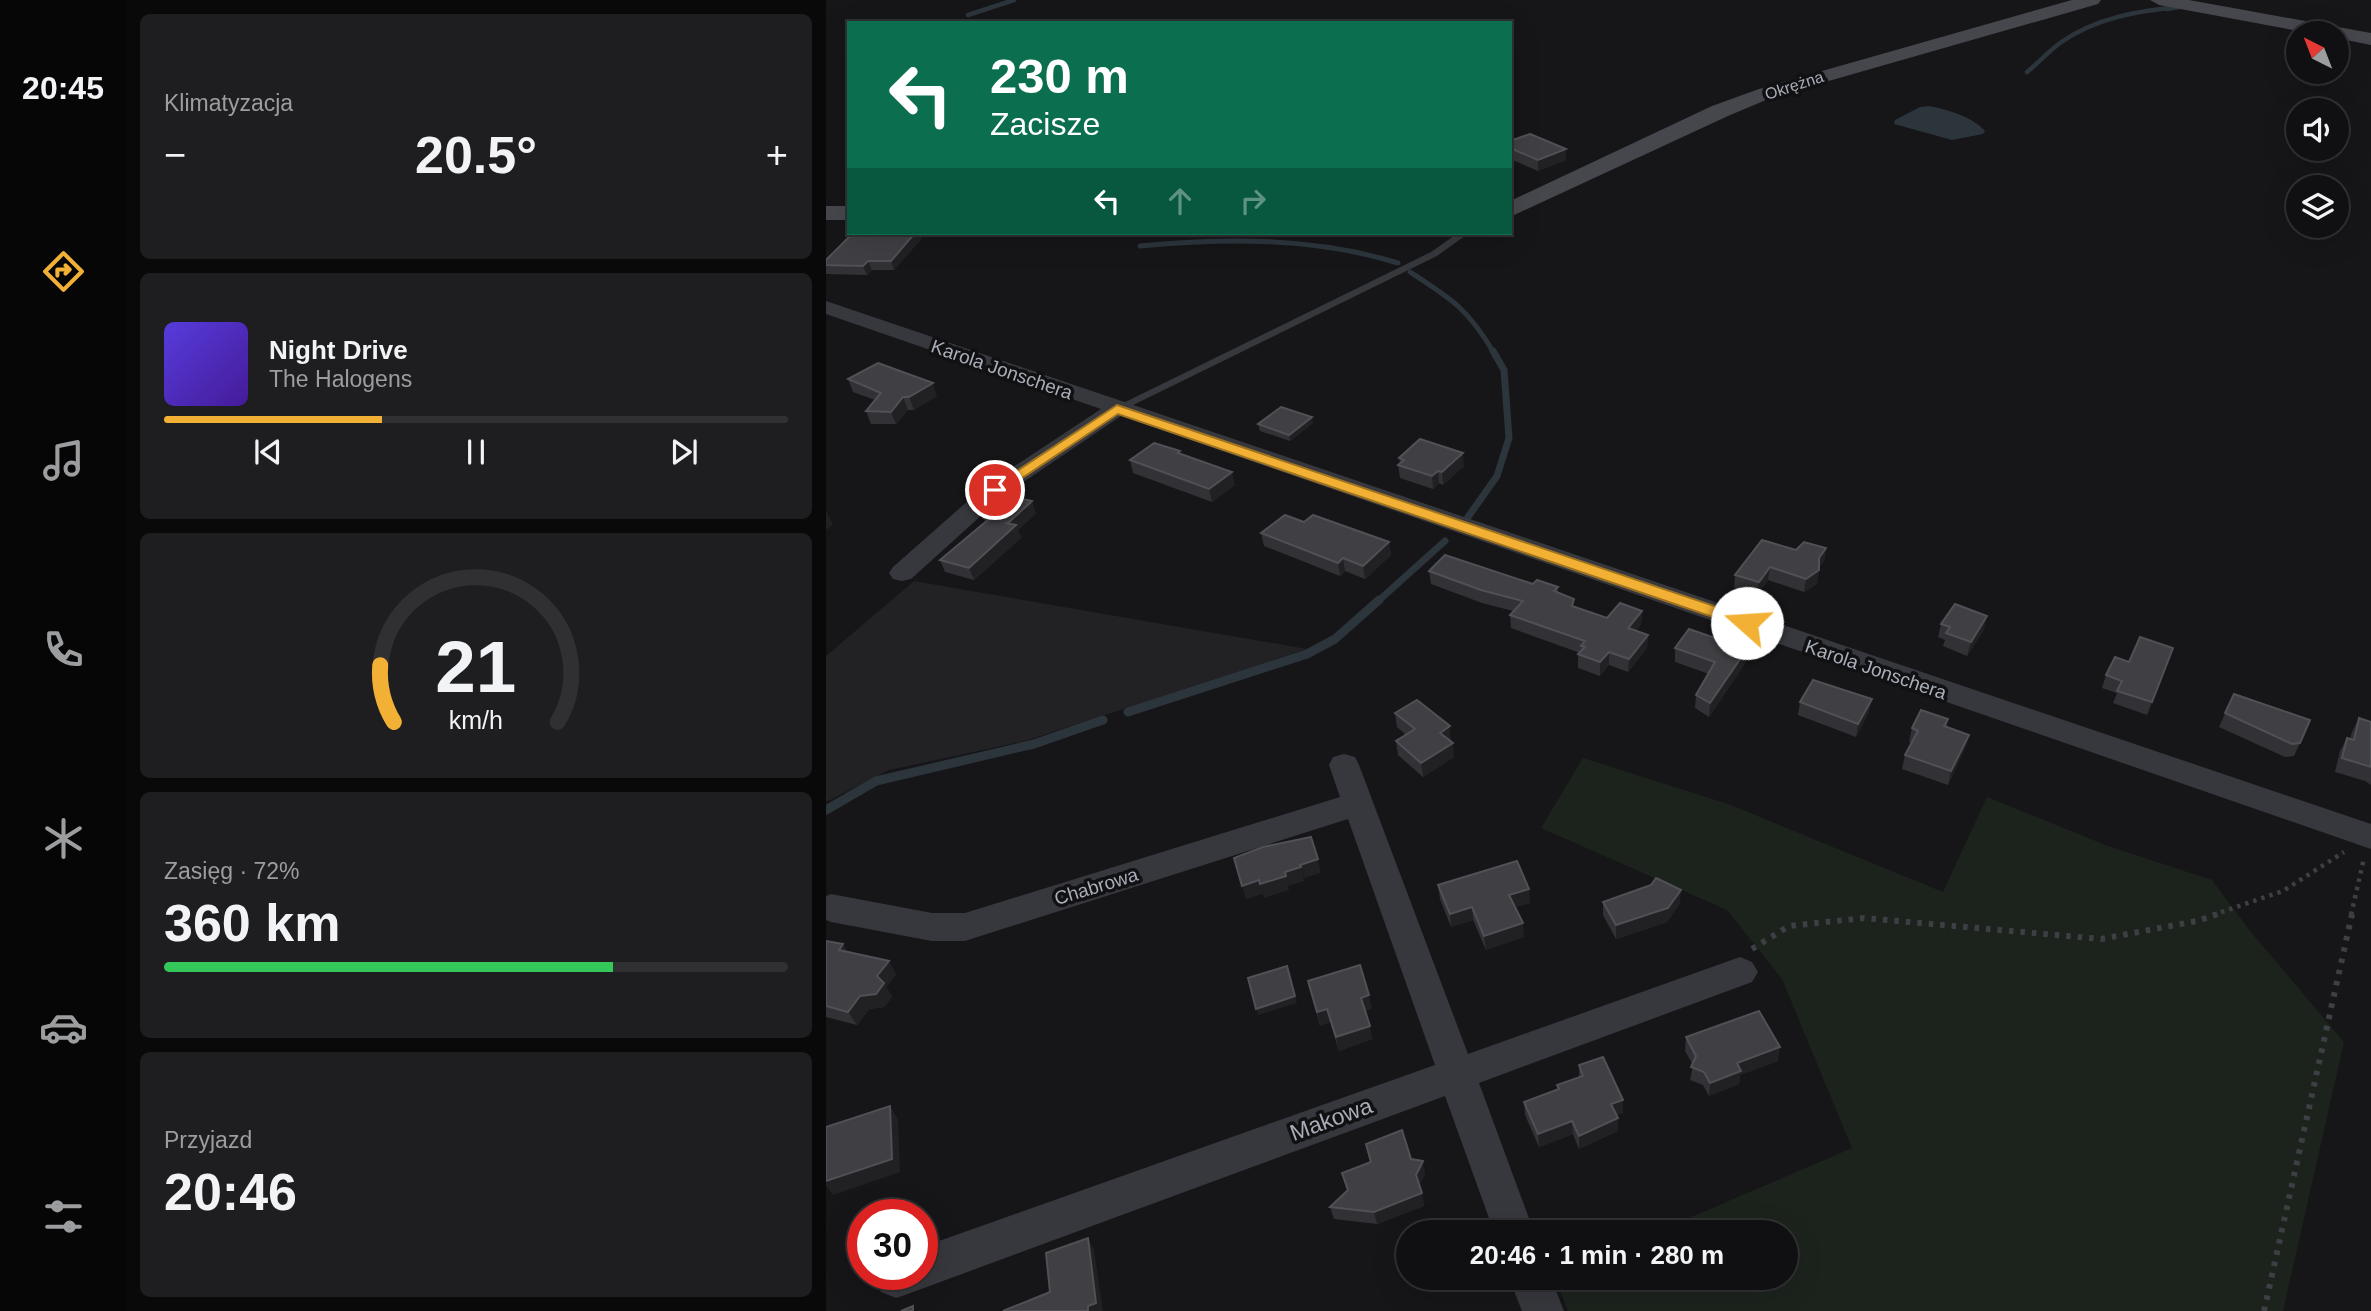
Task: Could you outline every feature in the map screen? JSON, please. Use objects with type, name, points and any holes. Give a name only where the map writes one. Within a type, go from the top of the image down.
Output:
[{"type":"street","name":"Okrężna","points":[[1512,208],[1720,111],[1766,93],[2092,0]]},
{"type":"street","points":[[2159,0],[2371,39]]},
{"type":"street","points":[[826,213],[847,213]]},
{"type":"street","name":"Karola Jonschera","points":[[826,307],[2370,837]]},
{"type":"street","points":[[901,573],[995,490],[1117,409]]},
{"type":"street","points":[[1344,765],[1510,1220]]},
{"type":"street","name":"Chabrowa","points":[[831,908],[932,927],[965,927],[1357,804]]},
{"type":"street","name":"Makowa","points":[[938,1262],[1740,971]]},
{"type":"street","points":[[1535,1290],[1543,1311]]},
{"type":"lane","points":[[1117,409],[1434,254],[1461,235]]},
{"type":"path","points":[[1740,971],[1748,952],[1789,926],[1864,918],[2101,939],[2197,921],[2283,891],[2370,837]]},
{"type":"path","points":[[2264,1311],[2370,837]]},
{"type":"shaded area","points":[[1929,106],[1966,118],[1985,131],[1983,134],[1952,140],[1894,124],[1895,120],[1920,107]]},
{"type":"shaded area","points":[[914,581],[1307,649],[1025,741],[889,770],[826,802],[826,656]]},
{"type":"shaded area","points":[[1583,758],[1728,804],[1943,892],[1987,797],[2108,846],[2212,880],[2250,931],[2344,1042],[2283,1311],[1568,1311],[1560,1290],[1798,1290],[1798,1220],[1685,1220],[1852,1148],[1782,979],[1727,910],[1541,828]]},
{"type":"building","points":[[1530,134],[1566,149],[1538,160],[1512,149],[1512,140]]},
{"type":"building","points":[[851,235],[913,235],[891,261],[868,261],[863,266],[826,265],[826,260]]},
{"type":"building","points":[[878,363],[933,383],[909,397],[903,397],[891,412],[866,411],[881,393],[848,379]]},
{"type":"building","points":[[1281,407],[1312,417],[1289,435],[1258,424]]},
{"type":"building","points":[[1420,439],[1463,453],[1442,472],[1438,471],[1432,476],[1398,465],[1404,460],[1399,458]]},
{"type":"building","points":[[1154,443],[1232,472],[1209,489],[1130,460]]},
{"type":"building","points":[[1009,496],[1032,501],[1005,523],[1016,525],[969,568],[940,560],[989,519],[984,518]]},
{"type":"building","points":[[1285,515],[1304,522],[1313,515],[1389,542],[1363,566],[1343,558],[1338,563],[1261,533]]},
{"type":"building","points":[[1762,540],[1796,550],[1804,542],[1826,548],[1819,558],[1819,570],[1806,579],[1770,567],[1759,582],[1735,575]]},
{"type":"building","points":[[1445,555],[1533,584],[1537,580],[1558,587],[1554,591],[1574,599],[1572,606],[1607,618],[1620,603],[1642,611],[1628,628],[1648,635],[1629,659],[1609,652],[1600,662],[1578,654],[1585,647],[1581,646],[1585,641],[1510,615],[1523,601],[1481,590],[1429,571]]},
{"type":"building","points":[[1955,604],[1987,616],[1971,642],[1946,633],[1950,627],[1941,624]]},
{"type":"building","points":[[1689,629],[1747,649],[1710,703],[1696,695],[1715,662],[1675,648]]},
{"type":"building","points":[[2140,637],[2173,648],[2152,702],[2117,691],[2122,681],[2106,675],[2115,657],[2129,662]]},
{"type":"building","points":[[1813,680],[1872,699],[1858,724],[1800,702]]},
{"type":"building","points":[[2234,694],[2310,720],[2300,743],[2292,744],[2225,713]]},
{"type":"building","points":[[1417,700],[1450,726],[1440,733],[1453,743],[1421,763],[1396,741],[1415,729],[1395,713]]},
{"type":"building","points":[[1921,710],[1948,719],[1944,726],[1969,735],[1951,771],[1905,755],[1918,731],[1912,728]]},
{"type":"building","points":[[2359,718],[2371,722],[2371,767],[2342,758],[2347,738],[2354,740]]},
{"type":"building","points":[[1311,837],[1318,859],[1285,872],[1286,876],[1242,886],[1234,858],[1263,847]]},
{"type":"building","points":[[1517,861],[1529,889],[1509,895],[1523,923],[1484,936],[1472,907],[1450,914],[1438,885]]},
{"type":"building","points":[[1656,878],[1681,890],[1668,908],[1616,925],[1603,902],[1651,885]]},
{"type":"building","points":[[826,941],[843,944],[839,950],[889,961],[877,976],[884,983],[876,994],[860,996],[848,1012],[826,1006]]},
{"type":"building","points":[[1360,965],[1369,995],[1361,998],[1370,1026],[1336,1037],[1327,1009],[1317,1012],[1308,981]]},
{"type":"building","points":[[1287,966],[1295,996],[1256,1009],[1248,978]]},
{"type":"building","points":[[1759,1011],[1780,1047],[1737,1063],[1741,1071],[1710,1083],[1704,1072],[1691,1067],[1696,1056],[1686,1037]]},
{"type":"building","points":[[1603,1057],[1623,1100],[1611,1104],[1618,1118],[1579,1136],[1572,1121],[1538,1134],[1524,1102],[1559,1089],[1557,1085],[1583,1076],[1579,1065]]},
{"type":"building","points":[[890,1106],[892,1159],[826,1181],[826,1127]]},
{"type":"building","points":[[1402,1130],[1411,1159],[1423,1161],[1416,1175],[1422,1193],[1374,1212],[1330,1207],[1348,1190],[1342,1173],[1371,1162],[1366,1144]]},
{"type":"building","points":[[1088,1238],[1096,1303],[1088,1306],[1088,1311],[1003,1311],[1050,1292],[1046,1253]]},
{"type":"waterway","points":[[968,15],[1014,0]]},
{"type":"waterway","points":[[2027,72],[2060,43],[2087,27],[2132,14],[2179,7],[2167,9]]},
{"type":"waterway","points":[[1140,246],[1237,241],[1302,244],[1366,254],[1398,263]]},
{"type":"waterway","points":[[1410,272],[1458,306],[1476,326],[1494,353]]},
{"type":"waterway","points":[[1468,517],[1497,476],[1509,438],[1504,370],[1493,351]]},
{"type":"waterway","points":[[1377,602],[1445,541]]},
{"type":"waterway","points":[[1128,712],[1307,654],[1335,639],[1379,600]]},
{"type":"waterway","points":[[826,810],[876,781],[1034,744],[1103,720]]},
{"type":"route","points":[[995,490],[1117,409],[1747,623]]}]
